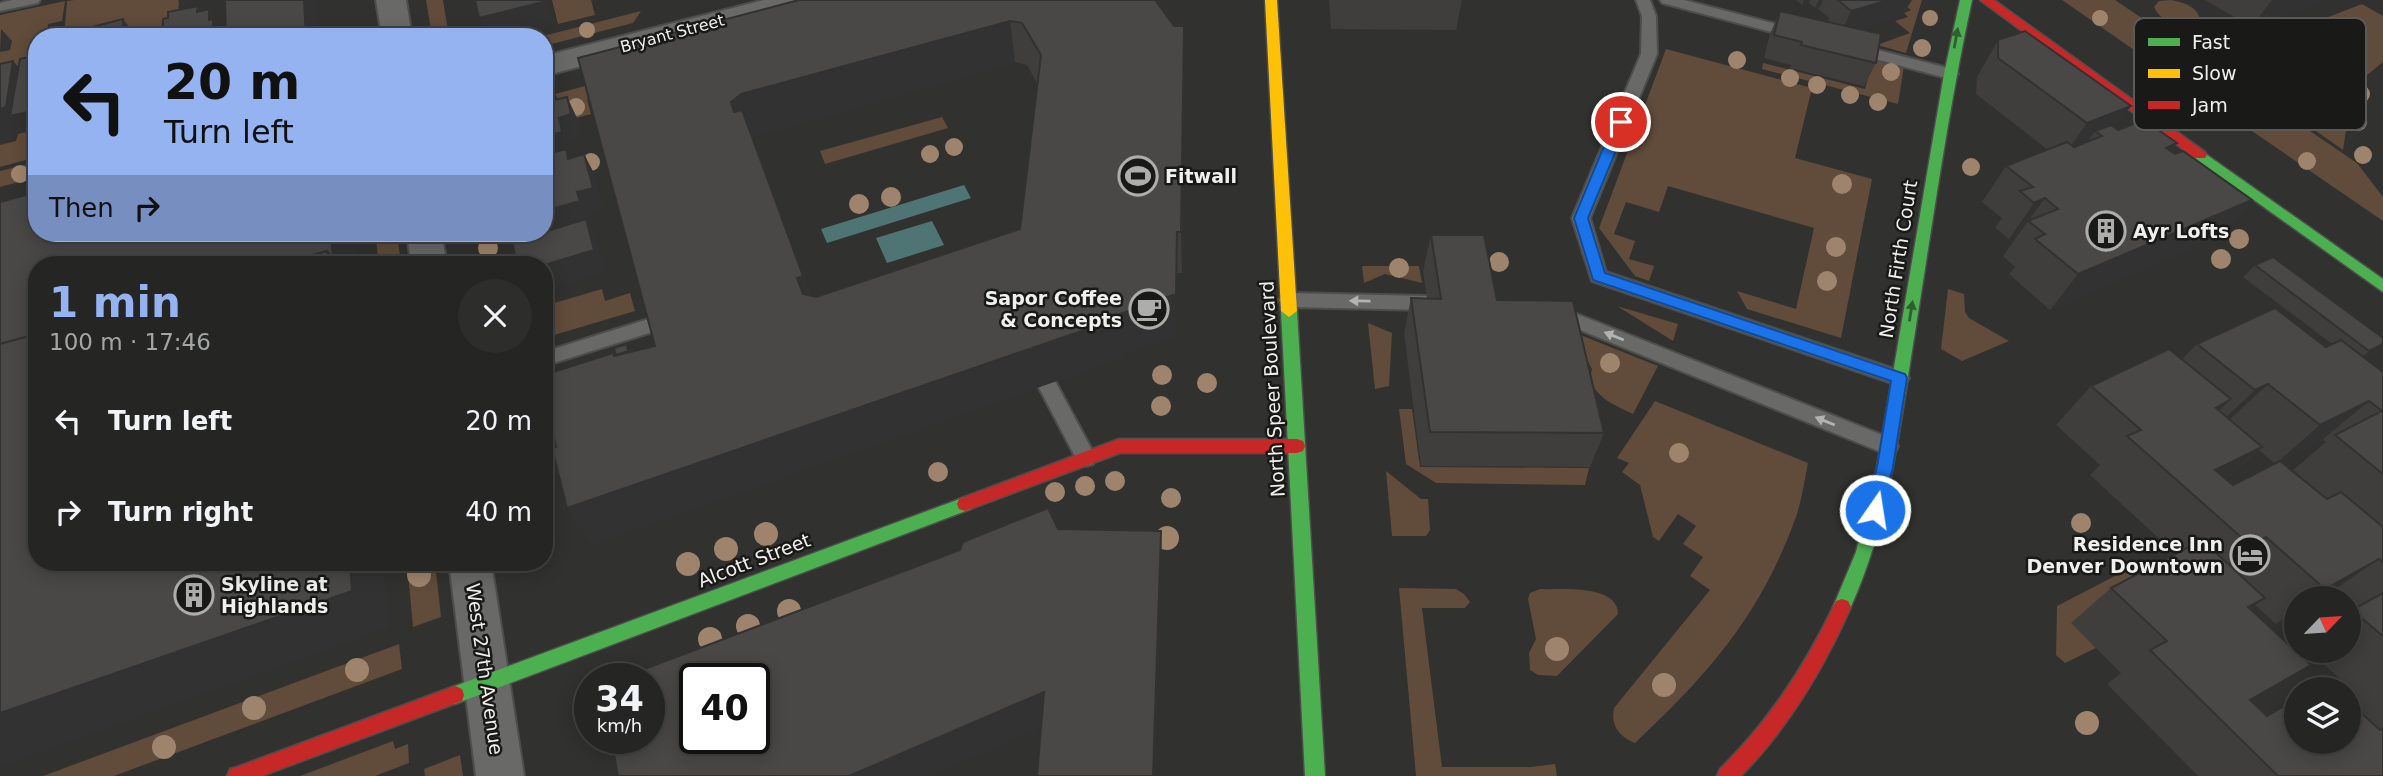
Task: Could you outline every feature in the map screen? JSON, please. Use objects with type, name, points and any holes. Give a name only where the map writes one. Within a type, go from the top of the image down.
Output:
[{"type":"street","points":[[391,0],[396,28]]},
{"type":"street","name":"Bryant Street","points":[[553,64],[799,0]]},
{"type":"street","name":"North Speer Boulevard","points":[[1271,0],[1315,776]]},
{"type":"street","name":"North Firth Court","points":[[1727,776],[1798,693],[1836,621],[1865,552],[1888,446],[1950,74],[1966,0]]},
{"type":"street","points":[[1986,0],[2134,107]]},
{"type":"street","points":[[2166,130],[2383,287]]},
{"type":"street","name":"Alcott Street","points":[[237,776],[1119,446],[1297,446]]},
{"type":"street","name":"West 27th Avenue","points":[[471,571],[500,776]]},
{"type":"lane","points":[[0,7],[33,0]]},
{"type":"lane","points":[[1643,0],[1649,16],[1649,54],[1581,218],[1598,276],[1899,378]]},
{"type":"lane","points":[[1667,0],[1816,39]]},
{"type":"lane","points":[[1843,46],[1950,74]]},
{"type":"lane","points":[[1289,300],[1428,303]]},
{"type":"lane","points":[[1535,304],[1888,446]]},
{"type":"lane","points":[[553,356],[658,323]]},
{"type":"lane","points":[[1046,384],[1086,458]]},
{"type":"shaded area","points":[[179,0],[177,28],[65,28],[67,1]]},
{"type":"shaded area","points":[[426,0],[443,0],[448,28],[431,28]]},
{"type":"shaded area","points":[[552,0],[591,0],[595,15],[558,24]]},
{"type":"shaded area","points":[[1922,0],[1906,53],[1877,45],[1910,33],[1895,21],[1908,17],[1904,13],[1911,10],[1901,2]]},
{"type":"shaded area","points":[[2062,0],[2115,0],[2142,18],[2134,18],[2134,50]]},
{"type":"shaded area","points":[[2171,0],[2185,4],[2194,9],[2199,18],[2164,18],[2154,7],[2159,1]]},
{"type":"shaded area","points":[[65,1],[62,21],[48,24],[48,28],[28,28],[28,83],[0,90],[0,15]]},
{"type":"shaded area","points":[[2362,4],[2383,16],[2383,62],[2366,76],[2366,18],[2326,18]]},
{"type":"shaded area","points":[[641,11],[633,23],[553,44],[553,33]]},
{"type":"shaded area","points":[[1666,49],[1812,88],[1795,158],[1872,179],[1841,338],[1747,309],[1737,291],[1796,309],[1814,228],[1668,186],[1659,212],[1626,202],[1614,234],[1635,241],[1629,259],[1654,266],[1649,281],[1635,276],[1599,228]]},
{"type":"shaded area","points":[[1873,58],[1904,66],[1898,104],[1762,69],[1763,63],[1865,89]]},
{"type":"shaded area","points":[[615,78],[618,90],[587,99],[591,114],[569,120],[553,105],[553,95]]},
{"type":"shaded area","points":[[942,117],[948,128],[825,164],[820,151]]},
{"type":"shaded area","points":[[2250,130],[2308,130],[2357,163],[2383,197],[2383,221]]},
{"type":"shaded area","points":[[2315,130],[2346,130],[2343,150]]},
{"type":"shaded area","points":[[28,131],[28,159],[0,167],[0,145],[16,141],[18,134]]},
{"type":"shaded area","points":[[28,164],[28,179],[0,187],[0,171]]},
{"type":"shaded area","points":[[376,242],[398,242],[400,256],[378,256]]},
{"type":"shaded area","points":[[1362,266],[1419,266],[1422,283],[1385,274],[1364,283]]},
{"type":"shaded area","points":[[602,289],[605,301],[630,293],[635,311],[553,335],[553,303]]},
{"type":"shaded area","points":[[1948,289],[1964,294],[1965,312],[1969,318],[2009,341],[1962,361],[1941,349]]},
{"type":"shaded area","points":[[1617,306],[1678,324],[1673,341]]},
{"type":"shaded area","points":[[1368,323],[1392,333],[1389,386],[1375,389]]},
{"type":"shaded area","points":[[1578,334],[1658,366],[1633,414],[1597,392],[1591,378],[1592,369]]},
{"type":"shaded area","points":[[1655,401],[1808,463],[1793,525],[1779,559],[1746,618],[1728,644],[1685,694],[1635,743],[1617,730],[1613,720],[1614,708],[1710,590],[1690,576],[1703,557],[1683,544],[1696,526],[1678,514],[1659,541],[1653,537],[1640,485],[1622,472],[1629,463],[1617,458]]},
{"type":"shaded area","points":[[1399,409],[1412,409],[1420,467],[1589,468],[1585,485],[1436,483],[1406,464]]},
{"type":"shaded area","points":[[1386,471],[1421,499],[1428,499],[1430,530],[1426,536],[1392,536]]},
{"type":"shaded area","points":[[2144,561],[2159,576],[2072,623],[2096,648],[2065,663],[2056,655],[2057,606]]},
{"type":"shaded area","points":[[408,571],[436,571],[441,617],[413,627]]},
{"type":"shaded area","points":[[1399,588],[1456,589],[1470,602],[1465,608],[1422,608],[1442,767],[1531,767],[1555,764],[1557,776],[1416,776]]},
{"type":"shaded area","points":[[1540,589],[1574,589],[1599,593],[1616,604],[1618,614],[1557,676],[1538,675],[1530,670],[1529,653],[1536,639],[1528,599],[1530,593]]},
{"type":"shaded area","points":[[399,644],[402,669],[114,776],[43,776]]},
{"type":"shaded area","points":[[393,741],[395,749],[408,744],[409,763],[375,776],[300,776]]},
{"type":"shaded area","points":[[460,755],[463,776],[425,776],[424,769]]},
{"type":"water","points":[[964,185],[971,198],[827,243],[821,229]]},
{"type":"water","points":[[932,221],[944,245],[887,263],[876,238]]},
{"type":"building","points":[[225,0],[304,0],[306,28],[226,28]]},
{"type":"building","points":[[475,0],[543,0],[543,2],[479,18]]},
{"type":"building","points":[[799,0],[1155,0],[1174,26],[1184,26],[1181,232],[1177,232],[1176,294],[1120,314],[1122,317],[567,508],[553,452],[553,448],[556,447],[553,432],[553,372],[613,353],[614,356],[655,346],[578,58]],"holes":[[[1010,21],[1022,23],[1041,55],[1020,229],[816,297],[803,294],[797,278],[803,276],[742,110],[734,112],[731,102],[741,94]]]},
{"type":"building","points":[[1838,0],[1889,0],[1851,11]]},
{"type":"building","points":[[198,6],[197,12],[209,9],[209,20],[213,19],[213,28],[162,28],[163,19],[168,18],[168,12]]},
{"type":"building","points":[[1780,11],[1881,34],[1876,63],[1801,45],[1802,42],[1774,35]]},
{"type":"building","points":[[123,19],[122,28],[92,27]]},
{"type":"building","points":[[2025,31],[2131,106],[2087,123],[1998,58],[1998,40]]},
{"type":"building","points":[[28,57],[28,112],[10,116],[20,59]]},
{"type":"building","points":[[13,61],[6,107],[0,109],[0,64]]},
{"type":"building","points":[[553,96],[554,100],[567,97],[571,114],[559,118],[562,132],[553,134]]},
{"type":"building","points":[[2134,124],[2134,130],[2158,130],[2177,143],[2166,148],[2175,154],[2183,151],[2252,200],[2078,274],[2035,239],[2045,234],[2028,221],[2058,209],[2045,198],[2034,203],[2020,191],[2033,187],[2006,166],[2067,142],[2074,147],[2102,136],[2095,131],[2111,125],[2118,130]]},
{"type":"building","points":[[566,149],[568,159],[584,154],[593,188],[577,192],[580,201],[553,208],[553,153]]},
{"type":"building","points":[[28,194],[28,242],[332,242],[333,256],[327,251],[310,256],[28,256],[28,336],[0,344],[0,202]]},
{"type":"building","points":[[586,219],[594,250],[553,262],[553,256],[515,256],[512,242],[553,242],[553,229]]},
{"type":"building","points":[[1431,235],[1484,235],[1497,300],[1573,301],[1604,433],[1430,432],[1411,298],[1441,299]]},
{"type":"building","points":[[327,251],[327,256],[310,256]]},
{"type":"building","points":[[2273,257],[2383,338],[2383,344],[2369,351],[2255,265]]},
{"type":"building","points":[[2275,308],[2326,347],[2341,340],[2383,372],[2383,474],[2335,435],[2382,411],[2369,401],[2320,425],[2268,384],[2255,390],[2197,344]]},
{"type":"building","points":[[28,336],[28,571],[351,571],[352,591],[0,713],[0,344]]},
{"type":"building","points":[[627,344],[628,351],[616,355],[614,348]]},
{"type":"building","points":[[2169,349],[2231,399],[2216,408],[2262,447],[2215,470],[2233,485],[2280,461],[2327,499],[2341,492],[2383,527],[2383,562],[2379,559],[2330,586],[2322,586],[2266,537],[2250,545],[2127,436],[2141,430],[2091,386]]},
{"type":"building","points":[[1048,508],[1058,529],[1161,531],[1153,776],[1037,776],[1044,692],[849,776],[618,776],[614,754],[665,754],[665,663],[660,663],[960,550],[963,542]]},
{"type":"building","points":[[2202,540],[2265,598],[2248,607],[2284,640],[2284,663],[2311,665],[2290,677],[2284,677],[2284,680],[2250,700],[2267,716],[2284,706],[2284,754],[2361,754],[2361,713],[2380,730],[2383,728],[2383,776],[2278,776],[2150,650],[2167,641],[2111,588]]},
{"type":"building","points":[[2383,593],[2383,636],[2361,618],[2361,605]]},
{"type":"traffic: fast","points":[[1842,607],[1865,552],[1885,467],[1950,74],[1966,0]]},
{"type":"traffic: fast","points":[[2200,155],[2383,287]]},
{"type":"traffic: fast","points":[[1289,311],[1315,776]]},
{"type":"traffic: fast","points":[[455,695],[965,504]]},
{"type":"traffic: slow","points":[[1271,0],[1289,311]]},
{"type":"traffic: jam","points":[[1986,0],[2134,107]]},
{"type":"traffic: jam","points":[[2165,130],[2200,155]]},
{"type":"traffic: jam","points":[[965,504],[1119,446],[1297,446]]},
{"type":"traffic: jam","points":[[1727,776],[1762,739],[1793,698],[1820,653],[1842,607]]},
{"type":"traffic: jam","points":[[237,776],[455,695]]},
{"type":"place","name":"Fitwall","points":[[1138,176]]},
{"type":"place","name":"Ayr Lofts","points":[[2106,231]]},
{"type":"place","name":"Sapor Coffee & Concepts","points":[[1149,309]]},
{"type":"place","name":"Residence Inn Denver Downtown","points":[[2250,555]]},
{"type":"place","name":"Skyline at Highlands","points":[[194,595]]},
{"type":"route","points":[[1621,122],[1581,218],[1598,276],[1899,378],[1885,467],[1875,510]]}]
